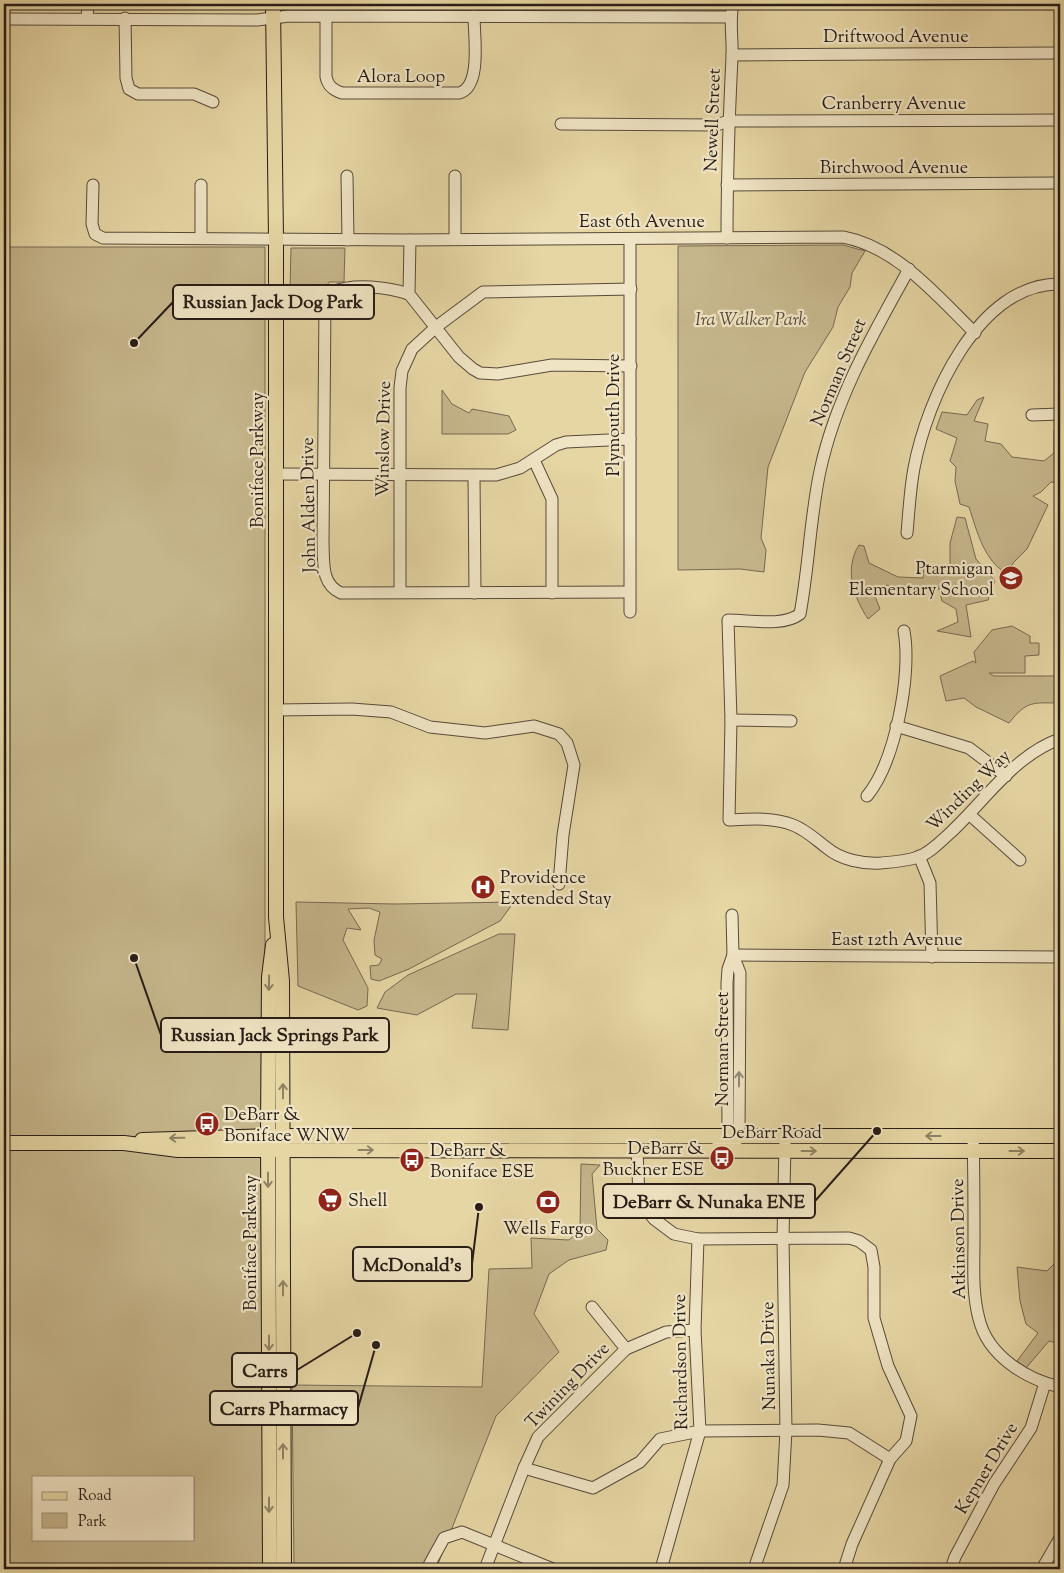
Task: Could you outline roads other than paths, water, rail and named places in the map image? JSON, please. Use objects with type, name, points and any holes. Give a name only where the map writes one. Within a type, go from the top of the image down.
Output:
[{"type":"main road","name":"Boniface Parkway","points":[[273,4],[276,239],[276,917],[282,981],[284,1569]]},
{"type":"main road","name":"Boniface Parkway","points":[[270,1569],[269,977],[276,917]]},
{"type":"main road","name":"DeBarr Road","points":[[4,1143],[124,1143],[156,1139],[283,1143],[617,1136],[734,1139],[786,1137],[1060,1136]]},
{"type":"main road","points":[[532,1150],[545,1143],[600,1144],[617,1136]]},
{"type":"main road","name":"DeBarr Road","points":[[283,1143],[532,1150],[1060,1151]]},
{"type":"street","points":[[88,4],[88,18]]},
{"type":"street","name":"Newell Street","points":[[727,238],[728,121],[732,55],[730,17],[733,4]]},
{"type":"street","points":[[4,19],[273,19],[289,16],[730,17]]},
{"type":"street","name":"Alora Loop","points":[[326,17],[326,76],[333,90],[342,93],[459,93],[466,91],[473,81],[474,16]]},
{"type":"street","points":[[125,18],[126,78],[129,89],[138,94],[194,94],[213,102]]},
{"type":"street","name":"Driftwood Avenue","points":[[732,55],[1060,53]]},
{"type":"street","name":"Cranberry Avenue","points":[[561,124],[717,125],[728,121],[1060,120]]},
{"type":"street","points":[[347,176],[348,240]]},
{"type":"street","points":[[455,176],[455,239]]},
{"type":"street","name":"Birchwood Avenue","points":[[727,185],[1060,183]]},
{"type":"street","name":"East 6th Avenue","points":[[92,184],[92,224],[95,234],[104,238],[348,240],[843,238],[856,240],[888,254],[908,269],[975,333]]},
{"type":"street","points":[[201,238],[202,185]]},
{"type":"street","name":"Plymouth Drive","points":[[630,239],[630,612]]},
{"type":"street","points":[[410,240],[409,294],[459,357],[480,373],[498,374],[552,365],[631,366]]},
{"type":"street","name":"Norman Street","points":[[731,720],[728,620],[781,621],[793,619],[800,614],[813,503],[839,405],[860,357],[908,269]]},
{"type":"street","points":[[907,532],[914,467],[931,410],[953,363],[987,317],[1010,298],[1032,288],[1060,284]]},
{"type":"street","name":"John Alden Drive","points":[[409,294],[396,290],[368,288],[338,290],[327,295],[325,300],[323,544],[328,583],[333,589],[341,593],[629,592]]},
{"type":"street","name":"Winslow Drive","points":[[400,592],[399,397],[402,371],[412,349],[436,327],[483,292],[631,289]]},
{"type":"street","points":[[1032,415],[1060,414]]},
{"type":"street","points":[[276,474],[474,476],[505,473],[520,468],[556,444],[630,439]]},
{"type":"street","points":[[534,460],[552,499],[552,593]]},
{"type":"street","points":[[474,476],[475,593]]},
{"type":"street","points":[[867,796],[876,785],[884,767],[896,726],[905,682],[907,656],[904,631]]},
{"type":"street","points":[[275,710],[352,709],[391,712],[430,727],[485,732],[534,726],[559,734],[567,743],[574,765],[563,834],[559,884]]},
{"type":"street","points":[[731,720],[791,721]]},
{"type":"street","name":"Winding Way","points":[[731,720],[728,820],[755,819],[792,824],[808,832],[828,850],[842,857],[879,863],[919,856],[937,845],[970,815],[1006,776],[1032,753],[1046,744],[1060,739]]},
{"type":"street","points":[[896,726],[969,748],[1006,776]]},
{"type":"street","points":[[970,815],[1020,860]]},
{"type":"street","points":[[919,856],[930,883],[932,957]]},
{"type":"street","name":"Norman Street","points":[[732,914],[733,955],[740,973],[734,1139]]},
{"type":"street","name":"East 12th Avenue","points":[[733,955],[1060,957]]},
{"type":"street","name":"Atkinson Drive","points":[[973,1136],[974,1291],[979,1321],[996,1351],[1017,1370],[1060,1387]]},
{"type":"street","name":"Nunaka Drive","points":[[754,1569],[783,1485],[786,1431],[784,1237],[786,1137]]},
{"type":"street","points":[[756,1151],[734,1139],[670,1144],[637,1151],[639,1194],[643,1205],[654,1219],[674,1234],[698,1239],[849,1238],[859,1241],[871,1250],[874,1267],[874,1318],[888,1366],[911,1416],[906,1441],[890,1459],[852,1544],[844,1569]]},
{"type":"street","name":"Richardson Drive","points":[[661,1569],[700,1431],[695,1330],[698,1239]]},
{"type":"street","points":[[592,1307],[626,1349]]},
{"type":"street","name":"Twining Drive","points":[[486,1569],[493,1546],[538,1437],[626,1349],[666,1332],[695,1330]]},
{"type":"street","name":"Kepner Drive","points":[[951,1569],[955,1556],[994,1484],[1032,1428],[1046,1383]]},
{"type":"street","points":[[524,1468],[593,1488],[640,1462],[660,1439],[700,1431],[818,1430],[849,1432],[890,1459]]},
{"type":"street","points":[[427,1569],[444,1538],[462,1532],[553,1569]]},
{"type":"street","points":[[1042,1569],[1060,1538]]},
{"type":"place","name":"Russian Jack Dog Park","points":[[134,343]]},
{"type":"place","name":"Ptarmigan Elementary School","points":[[1011,578]]},
{"type":"place","name":"Providence Extended Stay","points":[[483,887]]},
{"type":"place","name":"Russian Jack Springs Park","points":[[134,958]]},
{"type":"place","name":"DeBarr & Boniface WNW","points":[[207,1124]]},
{"type":"place","name":"DeBarr & Nunaka ENE","points":[[877,1131]]},
{"type":"place","name":"DeBarr & Buckner ESE","points":[[722,1158]]},
{"type":"place","name":"DeBarr & Boniface ESE","points":[[412,1160]]},
{"type":"place","name":"Shell","points":[[330,1200]]},
{"type":"place","name":"Wells Fargo","points":[[548,1202]]},
{"type":"place","name":"McDonald's","points":[[479,1207]]},
{"type":"place","name":"Carrs","points":[[357,1333]]},
{"type":"place","name":"Carrs Pharmacy","points":[[376,1345]]},
{"type":"park label","name":"Ira Walker Park","points":[[751,319]]}]
